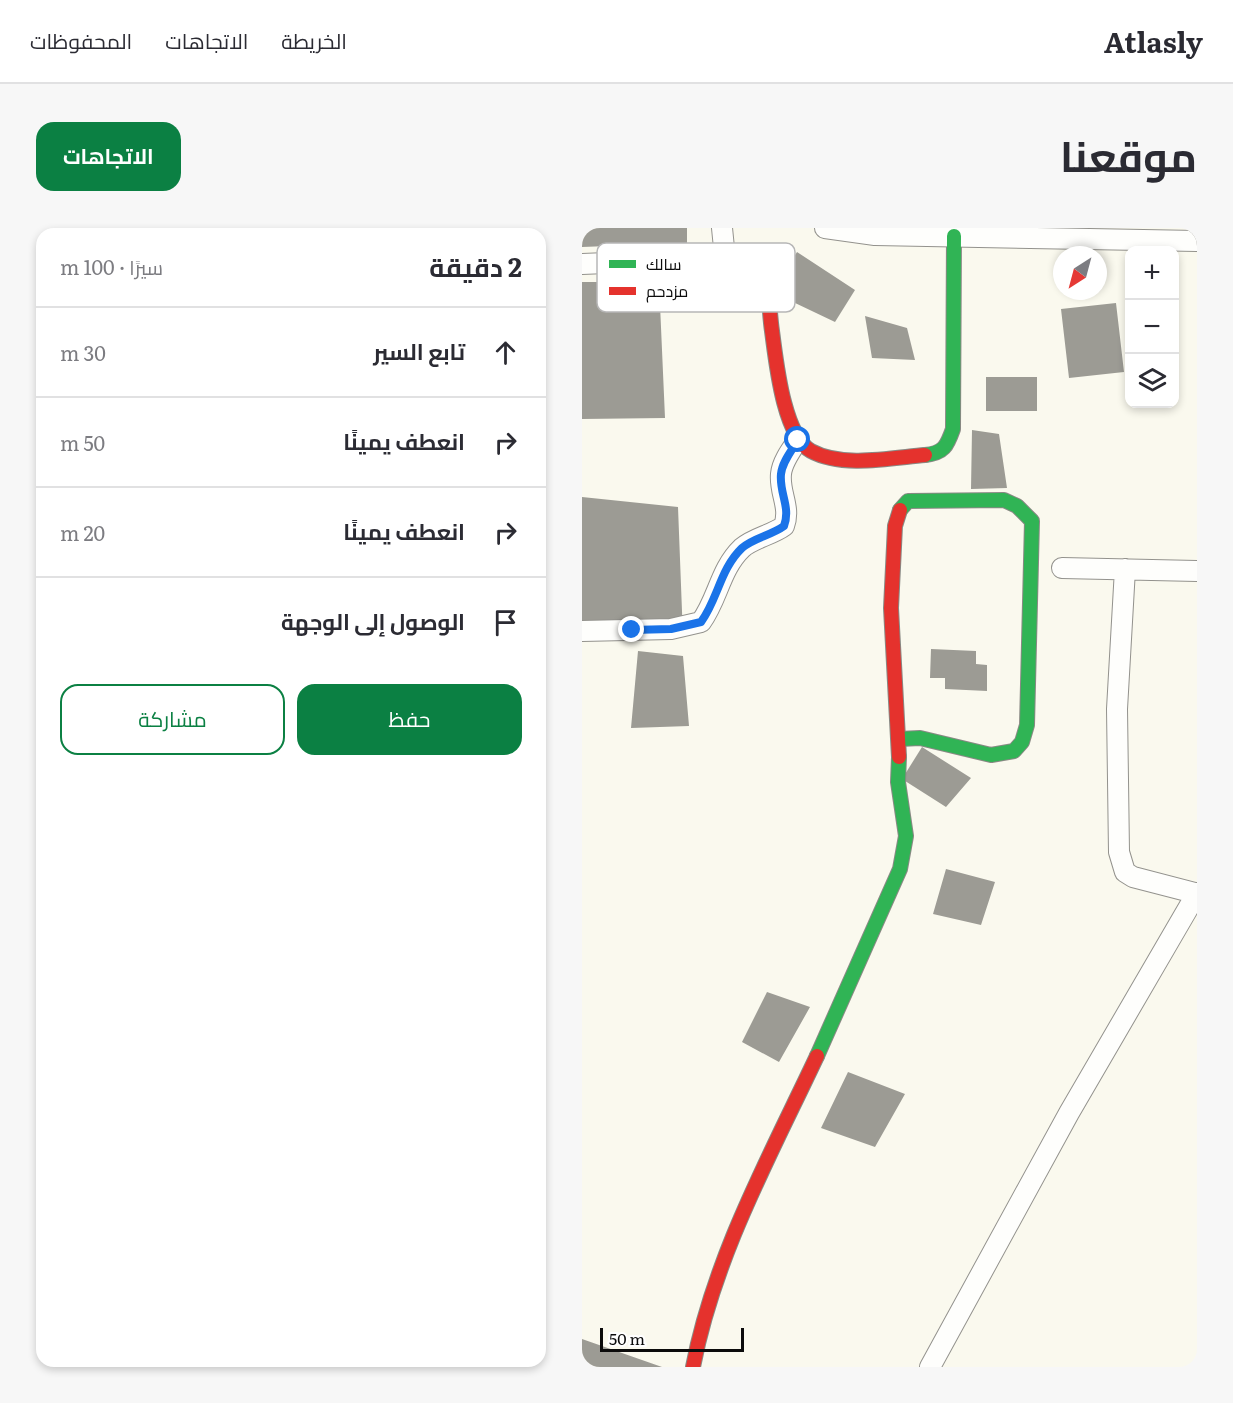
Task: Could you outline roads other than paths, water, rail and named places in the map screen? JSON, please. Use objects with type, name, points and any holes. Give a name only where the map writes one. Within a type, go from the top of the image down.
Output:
[{"type":"street","points":[[722,228],[724,243]]},
{"type":"street","points":[[825,228],[875,235],[954,236],[982,232],[1197,241]]},
{"type":"street","points":[[769,312],[773,342],[787,406],[798,440],[810,451],[829,457],[846,458],[937,454],[947,447],[953,429],[954,236]]},
{"type":"street","points":[[582,264],[597,263]]},
{"type":"street","points":[[582,632],[614,633],[671,629],[701,622],[710,610],[725,570],[743,547],[784,526],[788,514],[780,475],[798,440]]},
{"type":"street","points":[[693,1367],[700,1330],[734,1234],[872,937],[900,869],[906,836],[898,782],[900,739],[891,608],[895,526],[901,508],[908,501],[929,499],[1010,501],[1025,511],[1032,521],[1027,725],[1022,742],[1014,751],[991,754],[920,738],[900,739]]},
{"type":"street","points":[[1062,568],[1197,570]]},
{"type":"street","points":[[930,1367],[1070,1113],[1171,941],[1196,893],[1133,877],[1125,872],[1119,852],[1117,709],[1125,569]]}]
